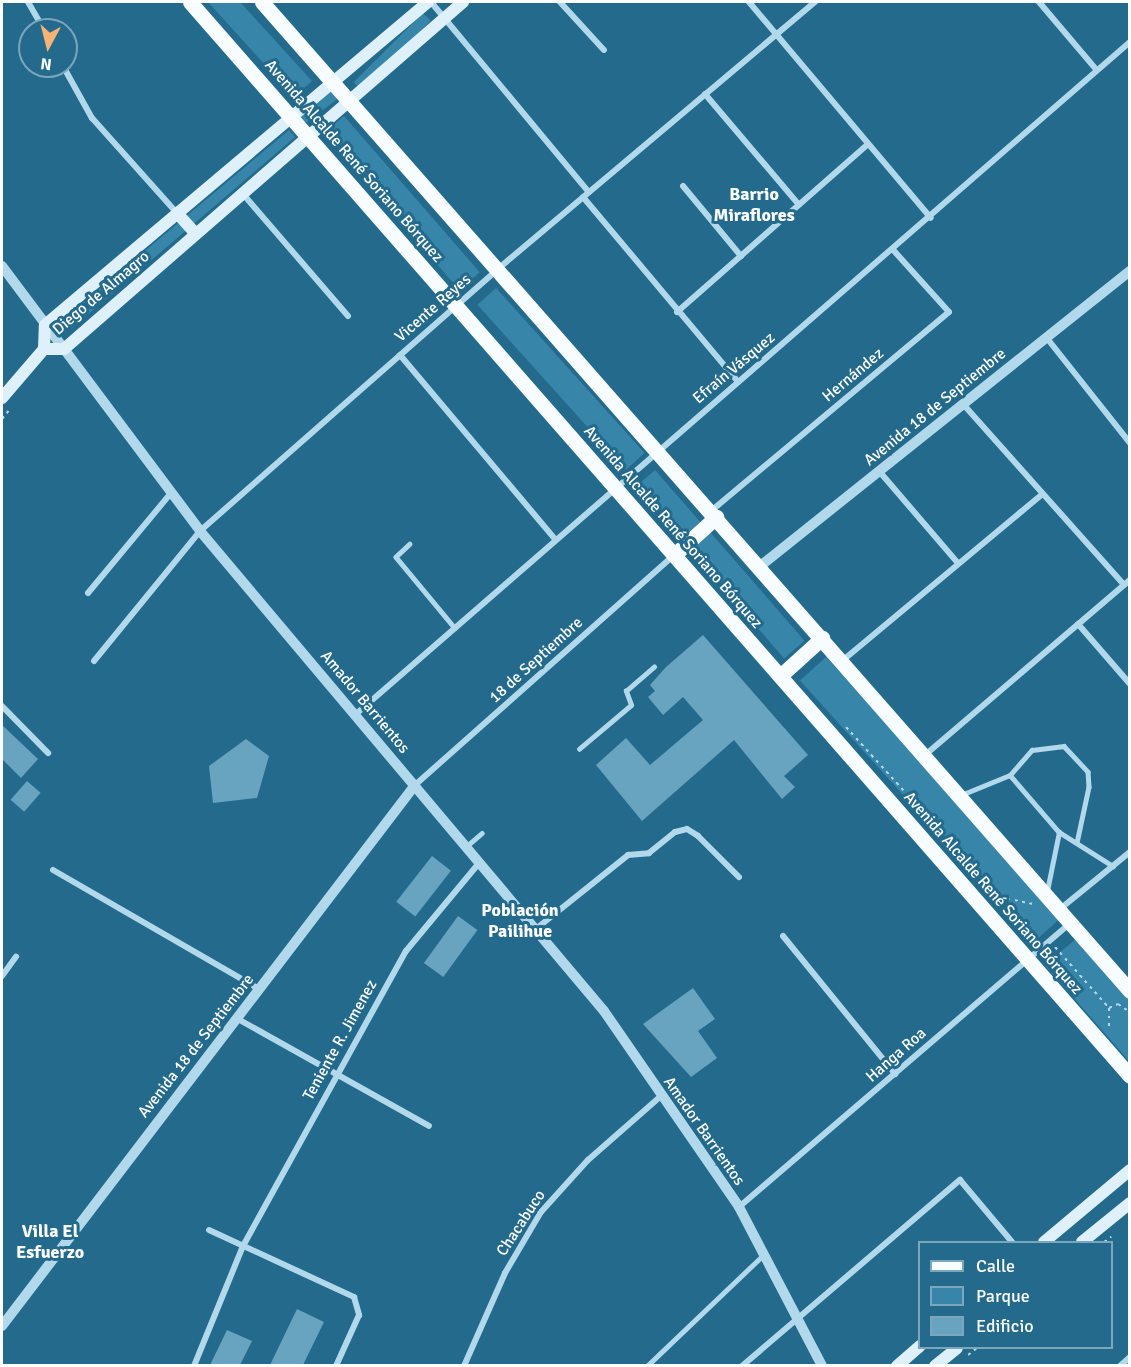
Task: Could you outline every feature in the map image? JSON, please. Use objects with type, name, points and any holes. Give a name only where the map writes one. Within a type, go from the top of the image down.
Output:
[{"type":"main road","name":"Avenida Alcalde René Soriano Bórquez","points":[[190,2],[1130,1076]]},
{"type":"main road","points":[[262,2],[351,99],[842,661],[959,796],[1043,900],[1059,910],[1128,987]]},
{"type":"main road","name":"Diego de Almagro","points":[[429,2],[45,325],[44,349],[64,349],[463,2]]},
{"type":"main road","points":[[177,213],[196,234]]},
{"type":"main road","points":[[2,398],[44,349]]},
{"type":"main road","points":[[674,555],[714,514]]},
{"type":"main road","points":[[780,676],[822,639]]},
{"type":"main road","points":[[1045,1241],[1130,1170]]},
{"type":"main road","points":[[1083,1241],[1130,1203]]},
{"type":"main road","points":[[897,1365],[918,1348]]},
{"type":"main road","points":[[935,1365],[955,1349]]},
{"type":"street","points":[[28,2],[37,18]]},
{"type":"street","points":[[429,2],[589,192]]},
{"type":"street","points":[[560,2],[604,50]]},
{"type":"street","points":[[749,2],[931,218]]},
{"type":"street","name":"Vicente Reyes","points":[[94,661],[200,531],[499,268],[816,2]]},
{"type":"street","points":[[1039,2],[1095,68]]},
{"type":"street","name":"Efraín Vásquez","points":[[356,714],[615,487],[931,218],[1095,68],[1130,42]]},
{"type":"street","points":[[70,78],[92,118],[177,213]]},
{"type":"street","points":[[705,94],[799,205]]},
{"type":"street","points":[[677,312],[868,144]]},
{"type":"street","points":[[683,186],[741,256]]},
{"type":"street","points":[[243,193],[348,316]]},
{"type":"street","points":[[583,197],[677,312],[738,382]]},
{"type":"street","name":"Hernández","points":[[714,514],[949,312],[894,250]]},
{"type":"street","name":"Amador Barrientos","points":[[2,266],[200,531],[468,845],[604,1011],[739,1207],[800,1319],[822,1365]]},
{"type":"street","name":"Avenida 18 de Septiembre","points":[[759,567],[1046,337],[1128,275]]},
{"type":"street","points":[[1046,337],[1130,443]]},
{"type":"street","points":[[400,355],[555,540]]},
{"type":"street","points":[[963,404],[1041,495],[1124,585]]},
{"type":"street","points":[[879,471],[957,562]]},
{"type":"street","points":[[88,594],[172,492]]},
{"type":"street","points":[[842,661],[957,562],[1041,495]]},
{"type":"street","name":"18 de Septiembre","points":[[415,785],[674,555]]},
{"type":"street","points":[[924,756],[1130,580]]},
{"type":"street","points":[[1078,624],[1130,684]]},
{"type":"street","points":[[2,706],[48,753]]},
{"type":"street","name":"Avenida 18 de Septiembre","points":[[2,1326],[415,785]]},
{"type":"street","points":[[537,928],[628,855],[649,852],[675,832],[687,829],[739,877]]},
{"type":"street","points":[[1059,910],[1130,852]]},
{"type":"street","name":"Teniente R. Jimenez","points":[[194,1365],[243,1246],[406,951],[481,861]]},
{"type":"street","points":[[53,870],[259,989]]},
{"type":"street","name":"Hanga Roa","points":[[739,1207],[1070,923]]},
{"type":"street","points":[[783,936],[895,1074]]},
{"type":"street","points":[[2,976],[16,957]]},
{"type":"street","points":[[236,1018],[429,1126]]},
{"type":"street","name":"Chacabuco","points":[[464,1365],[505,1273],[541,1212],[588,1160],[661,1096]]},
{"type":"street","points":[[742,1365],[800,1319],[960,1180],[1011,1241]]},
{"type":"street","points":[[209,1230],[354,1297],[360,1306],[336,1365]]},
{"type":"street","points":[[1120,1365],[1130,1357]]},
{"type":"lane","points":[[410,544],[396,557],[455,628]]},
{"type":"lane","points":[[579,749],[632,705],[626,691],[654,667]]},
{"type":"lane","points":[[959,796],[1010,775],[1032,750],[1064,746],[1089,780],[1087,816],[1077,843]]},
{"type":"lane","points":[[1010,775],[1059,832],[1113,866]]},
{"type":"lane","points":[[1043,900],[1059,832]]},
{"type":"lane","points":[[468,845],[482,833]]},
{"type":"lane","points":[[647,1365],[764,1254]]},
{"type":"path","points":[[844,726],[1000,897],[1043,900]]},
{"type":"path","points":[[1049,941],[1109,1008],[1110,1033]]},
{"type":"path","points":[[1109,1008],[1118,1004],[1130,1012]]},
{"type":"green space","points":[[208,2],[240,2],[312,81],[294,97]]},
{"type":"green space","points":[[423,13],[431,21],[361,90],[354,82]]},
{"type":"green space","points":[[334,89],[340,97],[305,123],[299,115]]},
{"type":"green space","points":[[344,116],[480,272],[459,290],[324,134]]},
{"type":"green space","points":[[289,130],[295,137],[71,329],[65,318]]},
{"type":"green space","points":[[496,288],[645,453],[626,470],[477,305]]},
{"type":"green space","points":[[655,470],[700,522],[681,539],[635,487]]},
{"type":"green space","points":[[710,532],[804,641],[784,658],[690,550]]},
{"type":"green space","points":[[826,657],[1061,918],[1035,941],[800,680]]},
{"type":"green space","points":[[1077,938],[1129,998],[1129,1061],[1045,965]]},
{"type":"building","points":[[703,635],[808,755],[784,776],[795,787],[782,799],[734,740],[642,821],[596,765],[626,738],[650,765],[703,720],[683,697],[663,715],[648,697],[655,691],[650,685],[666,667]]},
{"type":"building","points":[[2,725],[38,759],[21,778],[2,759]]},
{"type":"building","points":[[246,739],[269,756],[257,798],[213,803],[209,766]]},
{"type":"building","points":[[27,781],[41,793],[24,812],[11,800]]},
{"type":"building","points":[[432,856],[451,871],[415,916],[396,902]]},
{"type":"building","points":[[458,916],[477,930],[443,977],[424,963]]},
{"type":"building","points":[[693,988],[715,1019],[698,1031],[717,1058],[691,1077],[643,1024]]},
{"type":"building","points":[[297,1309],[324,1322],[303,1365],[270,1365]]},
{"type":"building","points":[[227,1330],[252,1341],[240,1365],[210,1365]]},
{"type":"district","name":"Barrio Miraflores","points":[[754,205]]},
{"type":"district","name":"Población Pailihue","points":[[520,921]]},
{"type":"district","name":"Villa El Esfuerzo","points":[[50,1242]]}]
